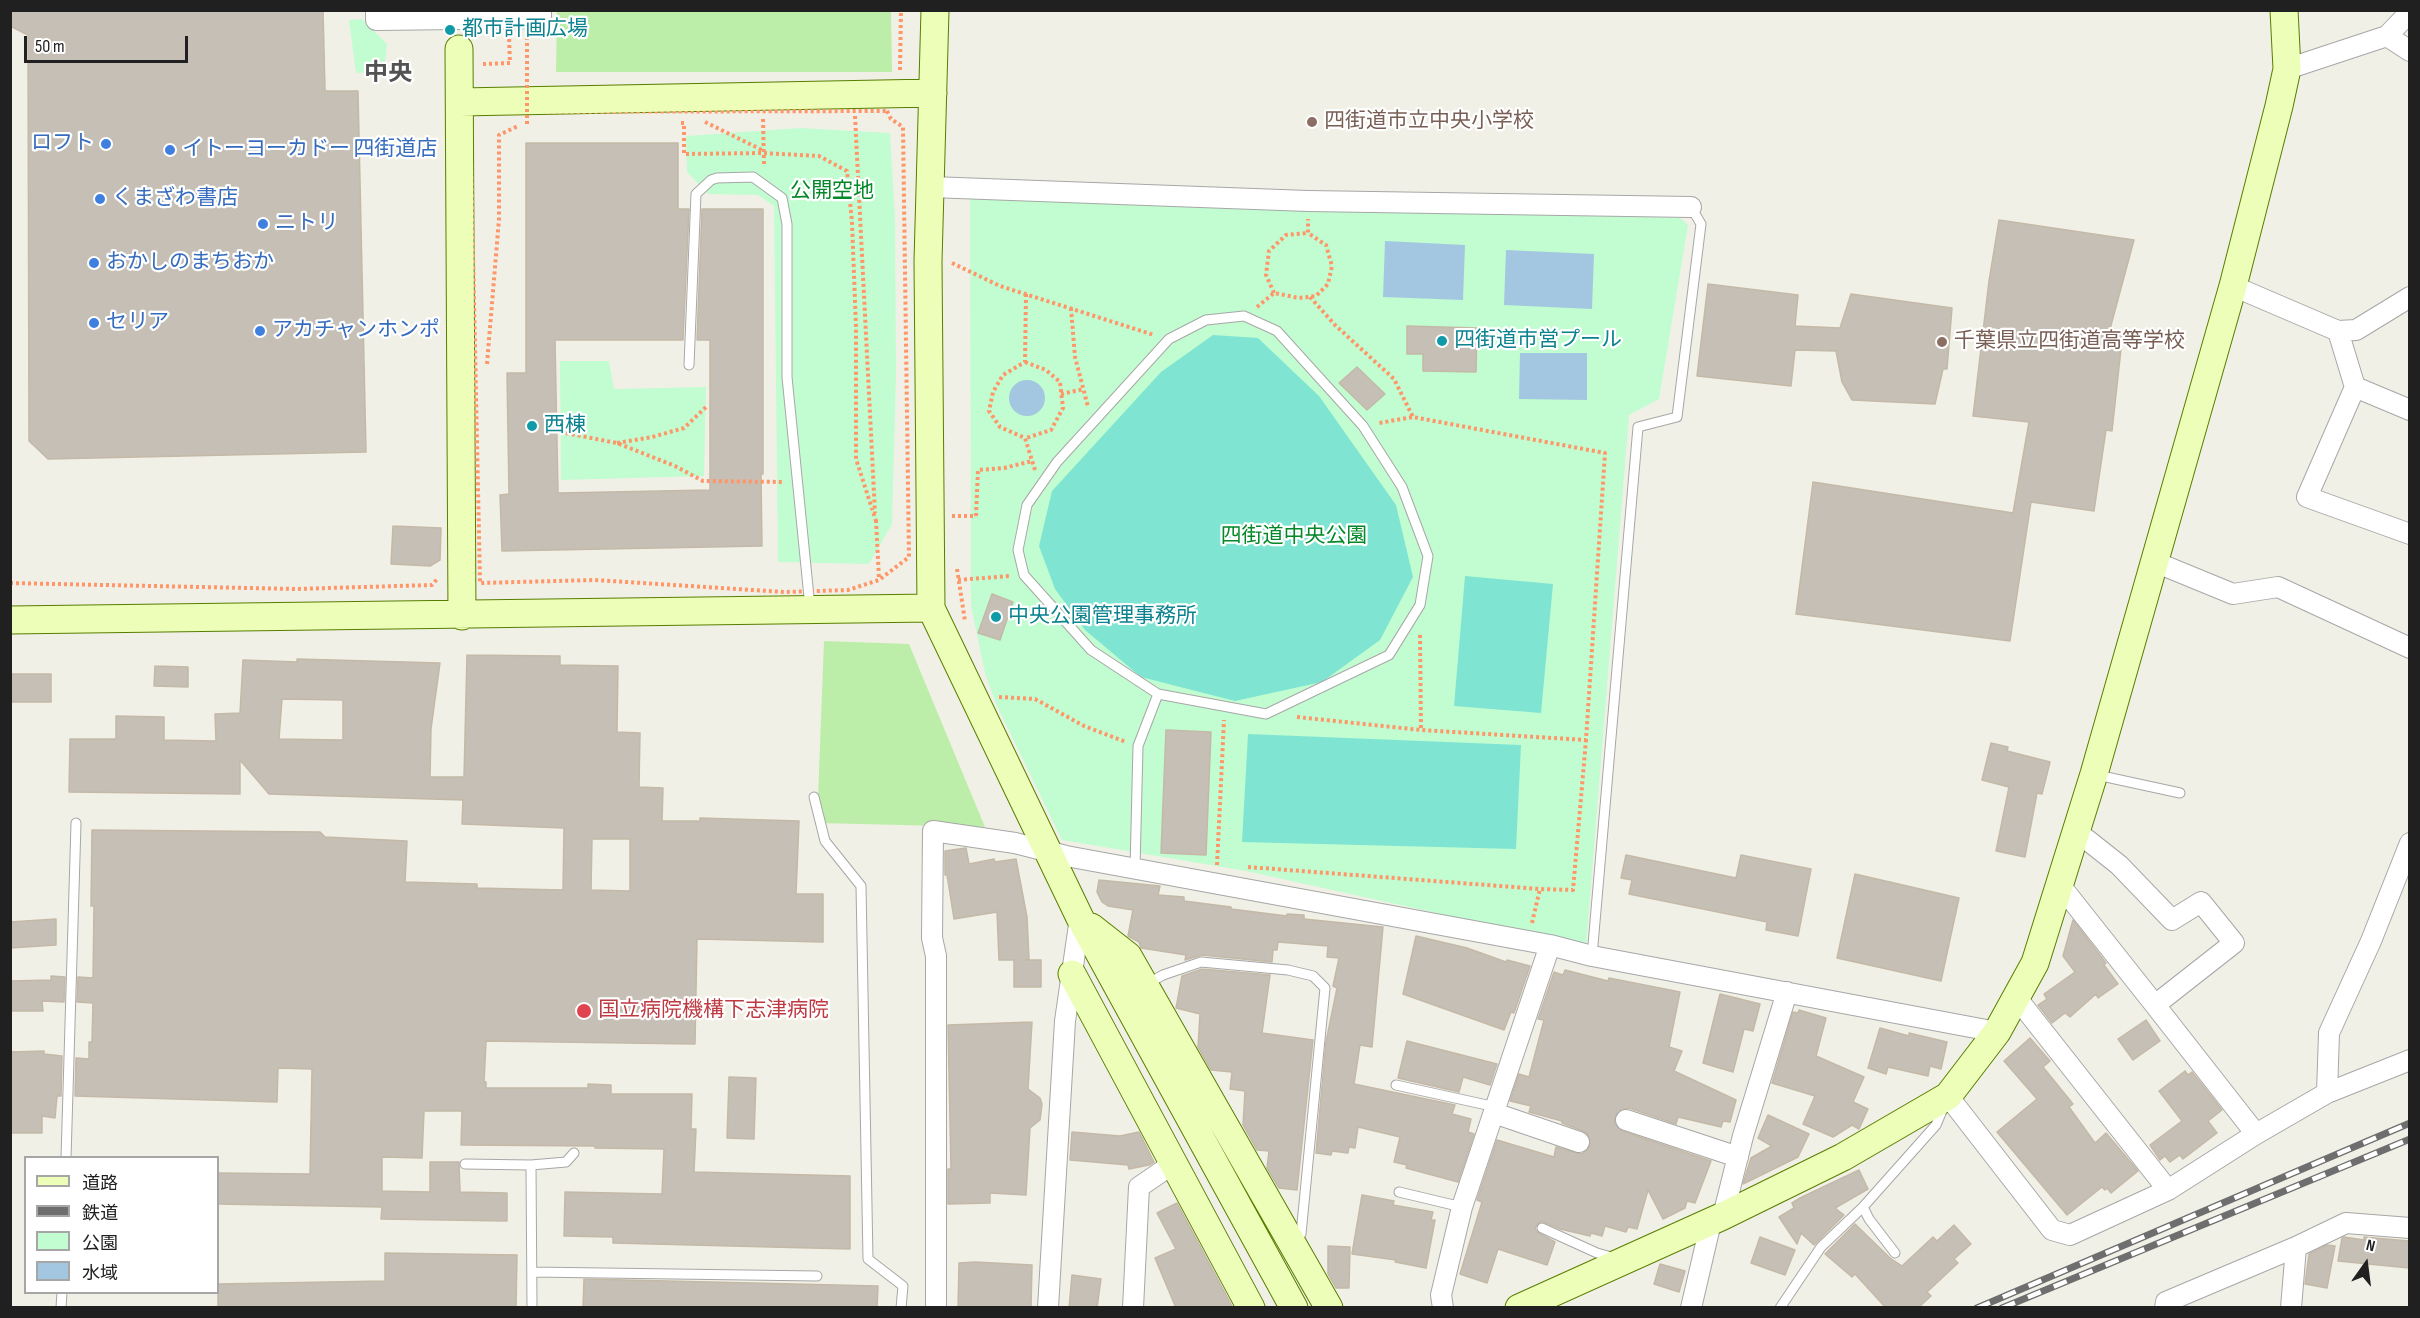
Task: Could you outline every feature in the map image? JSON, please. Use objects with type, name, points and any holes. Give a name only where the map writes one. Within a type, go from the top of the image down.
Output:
[{"type":"street","points":[[376,10],[376,20],[526,16]]},
{"type":"street","points":[[935,10],[928,261],[931,608],[1080,918],[1294,1308]]},
{"type":"street","points":[[1519,1308],[1717,1219],[1843,1157],[1948,1096],[1997,1032],[2035,963],[2060,885],[2094,774],[2233,286],[2280,106],[2287,69],[2284,10]]},
{"type":"street","points":[[2287,69],[2387,36],[2409,12]]},
{"type":"street","points":[[2387,36],[2409,51]]},
{"type":"street","points":[[459,49],[462,616]]},
{"type":"street","points":[[460,102],[933,93]]},
{"type":"street","points":[[931,187],[1308,201],[1691,207]]},
{"type":"street","points":[[2233,286],[2338,331],[2356,330],[2409,297]]},
{"type":"street","points":[[2338,331],[2355,387],[2307,497],[2409,534]]},
{"type":"street","points":[[2355,387],[2409,410]]},
{"type":"street","points":[[2155,562],[2233,594],[2278,587],[2409,648]]},
{"type":"street","points":[[10,620],[462,616],[931,608]]},
{"type":"street","points":[[936,1308],[936,956],[932,938],[933,831],[1015,843],[1050,853],[1550,945],[1592,956],[1997,1032]]},
{"type":"street","points":[[2076,831],[2119,865],[2172,920],[2201,902],[2234,943],[2155,1005]]},
{"type":"street","points":[[2327,1094],[2329,1033],[2371,941],[2409,843]]},
{"type":"street","points":[[2060,885],[2256,1134]]},
{"type":"street","points":[[1048,1308],[1065,1021],[1080,918]]},
{"type":"street","points":[[1080,918],[1128,956],[1329,1308]]},
{"type":"street","points":[[1443,1308],[1441,1295],[1462,1207],[1550,945]]},
{"type":"street","points":[[1072,974],[1251,1308]]},
{"type":"street","points":[[1691,1308],[1787,992]]},
{"type":"street","points":[[2016,997],[2168,1190]]},
{"type":"street","points":[[1948,1096],[2052,1230],[2070,1235],[2168,1190],[2256,1134],[2327,1094],[2409,1060]]},
{"type":"street","points":[[1495,1110],[1579,1142]]},
{"type":"street","points":[[1626,1120],[1738,1157]]},
{"type":"street","points":[[1133,1308],[1139,1187],[1174,1163]]},
{"type":"street","points":[[2165,1308],[2166,1302],[2296,1247],[2346,1223],[2409,1228]]},
{"type":"street","points":[[2291,1308],[2296,1247]]},
{"type":"lane","points":[[689,365],[696,194],[711,180],[717,178],[753,177],[782,198],[787,224],[787,377],[810,610]]},
{"type":"lane","points":[[1592,956],[1638,427],[1677,417],[1701,224],[1691,207]]},
{"type":"lane","points":[[1244,316],[1277,331],[1363,426],[1402,487],[1428,556],[1420,605],[1389,655],[1266,714],[1158,693],[1091,650],[1024,575],[1018,550],[1027,506],[1057,462],[1169,339],[1206,320],[1244,316]]},
{"type":"lane","points":[[1135,869],[1138,746],[1158,693]]},
{"type":"lane","points":[[2094,774],[2180,793]]},
{"type":"lane","points":[[814,797],[825,841],[861,886],[868,1259],[903,1286],[901,1308]]},
{"type":"lane","points":[[66,1156],[76,823]]},
{"type":"lane","points":[[1144,985],[1163,975],[1201,962],[1288,970],[1313,976],[1325,988],[1301,1234],[1293,1244]]},
{"type":"lane","points":[[1396,1084],[1495,1110]]},
{"type":"lane","points":[[1780,1308],[1821,1247],[1863,1207],[1936,1125],[1948,1096]]},
{"type":"lane","points":[[465,1164],[531,1165],[566,1162],[574,1153]]},
{"type":"lane","points":[[531,1165],[532,1308]]},
{"type":"lane","points":[[1399,1192],[1462,1207]]},
{"type":"lane","points":[[1863,1207],[1869,1219],[1895,1253]]},
{"type":"lane","points":[[1542,1228],[1597,1253],[1624,1260]]},
{"type":"lane","points":[[532,1272],[817,1276]]},
{"type":"path","points":[[481,64],[510,63],[526,16]]},
{"type":"path","points":[[526,16],[526,124]]},
{"type":"path","points":[[854,110],[879,580]]},
{"type":"path","points":[[763,111],[764,184]]},
{"type":"path","points":[[778,117],[823,117]]},
{"type":"path","points":[[756,118],[767,118]]},
{"type":"path","points":[[846,118],[857,118]]},
{"type":"path","points":[[711,119],[700,120],[764,151]]},
{"type":"path","points":[[880,119],[891,120]]},
{"type":"path","points":[[673,123],[684,123],[684,154],[762,153],[819,156],[847,171],[852,222],[855,315],[856,459],[876,521]]},
{"type":"path","points":[[486,372],[499,219],[499,135],[526,124],[538,124]]},
{"type":"path","points":[[1308,201],[1308,233]]},
{"type":"path","points":[[1244,316],[1274,293],[1299,298],[1316,296],[1328,284],[1332,266],[1326,245],[1308,233],[1286,235],[1269,251],[1266,275],[1274,293]]},
{"type":"path","points":[[948,273],[948,261],[1000,286],[1169,339]]},
{"type":"path","points":[[1024,362],[1026,294]]},
{"type":"path","points":[[1310,296],[1335,325],[1394,379],[1413,417]]},
{"type":"path","points":[[1071,308],[1075,357],[1092,422]]},
{"type":"path","points":[[1024,362],[1046,370],[1060,382],[1063,408],[1050,430],[1025,438],[1000,427],[989,411],[993,392],[1003,375],[1024,362]]},
{"type":"path","points":[[1061,394],[1084,390]]},
{"type":"path","points":[[476,423],[483,394]]},
{"type":"path","points":[[617,443],[684,428],[706,407]]},
{"type":"path","points":[[1241,866],[1540,890],[1573,890],[1586,740],[1605,453],[1413,417],[1363,426]]},
{"type":"path","points":[[560,432],[617,443],[675,466],[703,481],[755,483],[799,481]]},
{"type":"path","points":[[1025,438],[1040,487]]},
{"type":"path","points":[[950,527],[949,516],[976,516],[978,470],[1004,468],[1032,461]]},
{"type":"path","points":[[955,559],[967,631]]},
{"type":"path","points":[[10,583],[295,590],[432,585],[440,575]]},
{"type":"path","points":[[958,580],[1024,575]]},
{"type":"path","points":[[1420,605],[1421,730]]},
{"type":"path","points":[[996,697],[1035,699],[1084,726],[1138,746]]},
{"type":"path","points":[[1210,883],[1218,864],[1225,707]]},
{"type":"path","points":[[1266,714],[1421,730],[1586,740]]},
{"type":"path","points":[[1528,941],[1540,890]]},
{"type":"green space","points":[[557,11],[891,11],[892,72],[556,72]]},
{"type":"green space","points":[[362,19],[387,44],[384,71],[356,73],[349,20]]},
{"type":"green space","name":"公開空地","points":[[800,128],[890,133],[895,220],[896,374],[892,524],[869,564],[778,562],[774,206],[758,195],[708,194],[687,172],[686,136]]},
{"type":"green space","name":"四街道中央公園","points":[[970,197],[1680,218],[1688,225],[1659,399],[1629,415],[1586,946],[1246,871],[1062,840],[996,704],[985,673],[971,606]]},
{"type":"green space","points":[[1213,335],[1258,338],[1319,396],[1396,505],[1413,577],[1380,640],[1322,682],[1235,701],[1141,677],[1085,630],[1055,589],[1039,546],[1052,491],[1161,372]]},
{"type":"green space","points":[[560,361],[609,361],[614,389],[706,387],[704,476],[561,480]]},
{"type":"green space","points":[[1465,576],[1553,584],[1541,713],[1454,706]]},
{"type":"green space","points":[[824,641],[909,644],[985,827],[817,823]]},
{"type":"green space","points":[[1248,734],[1521,745],[1516,849],[1242,842]]},
{"type":"water","points":[[1385,241],[1465,245],[1463,300],[1383,297]]},
{"type":"water","points":[[1506,250],[1594,254],[1592,309],[1504,305]]},
{"type":"water","points":[[1520,353],[1587,353],[1587,400],[1519,399]]},
{"type":"water","points":[[1027,380],[1040,385],[1045,398],[1040,411],[1027,416],[1014,411],[1009,398],[1014,385]]},
{"type":"building","points":[[10,10],[323,10],[325,91],[358,91],[366,452],[48,459],[29,441],[28,35],[10,26]]},
{"type":"building","points":[[526,143],[678,143],[678,209],[689,209],[683,340],[555,340],[558,493],[710,490],[710,340],[697,340],[702,209],[763,209],[762,546],[502,551],[500,495],[509,494],[507,373],[526,373]]},
{"type":"building","points":[[1999,220],[2134,240],[2110,329],[2123,331],[2112,431],[2106,430],[2094,511],[2031,502],[2010,641],[1796,614],[1813,482],[2013,513],[2029,422],[1973,416],[1989,281]]},
{"type":"building","points":[[1708,284],[1798,295],[1795,326],[1840,328],[1851,294],[1952,308],[1947,369],[1943,369],[1935,404],[1852,400],[1842,382],[1836,351],[1795,350],[1791,386],[1697,376]]},
{"type":"building","name":"四街道市営プール","points":[[1407,326],[1477,328],[1476,372],[1423,371],[1423,354],[1407,354]]},
{"type":"building","points":[[1357,367],[1385,394],[1367,410],[1339,383]]},
{"type":"building","points":[[393,526],[441,528],[440,560],[430,566],[391,564]]},
{"type":"building","name":"中央公園管理事務所","points":[[992,594],[1013,602],[1000,640],[978,633]]},
{"type":"building","points":[[467,655],[560,656],[560,665],[618,666],[617,732],[640,733],[639,787],[663,788],[662,821],[700,821],[700,818],[799,821],[796,894],[823,894],[823,942],[697,939],[695,1044],[486,1041],[484,1082],[486,1082],[486,1088],[588,1088],[588,1084],[611,1085],[611,1094],[692,1094],[691,1129],[696,1129],[694,1172],[850,1176],[850,1249],[613,1243],[613,1237],[564,1236],[565,1192],[662,1194],[664,1149],[461,1145],[462,1111],[424,1111],[422,1158],[382,1157],[382,1191],[430,1192],[430,1162],[459,1162],[460,1192],[507,1193],[507,1221],[381,1219],[382,1207],[219,1204],[219,1173],[310,1174],[312,1069],[278,1068],[277,1102],[75,1096],[76,1058],[89,1059],[89,1042],[92,1042],[93,1003],[77,1002],[78,977],[93,978],[92,830],[320,832],[325,837],[407,841],[405,882],[477,884],[477,888],[563,890],[564,828],[462,824],[463,800],[269,794],[240,760],[240,794],[69,792],[70,739],[116,739],[116,716],[164,717],[164,740],[216,741],[215,714],[240,713],[243,660],[297,662],[297,659],[440,663],[431,729],[430,777],[464,777]],"holes":[[[282,699],[343,700],[343,740],[279,739]],[[592,839],[630,839],[630,891],[591,890]]]},
{"type":"building","points":[[155,666],[188,667],[188,687],[154,686]]},
{"type":"building","points":[[10,674],[51,674],[51,702],[10,702]]},
{"type":"building","points":[[1166,730],[1211,732],[1206,855],[1161,853]]},
{"type":"building","points":[[1991,743],[2008,747],[2007,751],[2050,762],[2042,794],[2037,793],[2025,857],[1996,851],[2009,787],[1982,780]]},
{"type":"building","points":[[966,848],[969,864],[994,859],[995,862],[1016,859],[1027,917],[1029,959],[1026,960],[1041,960],[1041,987],[1014,987],[1014,960],[999,960],[997,912],[954,919],[947,875],[945,875],[945,851]]},
{"type":"building","points":[[1626,855],[1736,878],[1741,855],[1811,869],[1798,936],[1766,930],[1767,922],[1629,894],[1632,880],[1621,878]]},
{"type":"building","points":[[1855,874],[1959,898],[1941,981],[1837,958]]},
{"type":"building","points":[[1099,880],[1160,886],[1158,895],[1184,897],[1184,901],[1231,907],[1231,909],[1287,916],[1287,914],[1304,915],[1304,919],[1383,927],[1372,1047],[1360,1045],[1354,1084],[1455,1105],[1452,1114],[1471,1119],[1468,1132],[1474,1134],[1458,1182],[1406,1168],[1407,1165],[1394,1162],[1400,1137],[1358,1127],[1355,1148],[1349,1147],[1348,1153],[1332,1151],[1331,1155],[1316,1153],[1326,1042],[1337,988],[1333,986],[1339,958],[1327,957],[1328,946],[1278,942],[1277,950],[1273,950],[1272,962],[1202,955],[1185,960],[1186,955],[1141,948],[1139,942],[1128,936],[1133,910],[1108,906],[1102,902],[1097,892]]},
{"type":"building","points":[[56,919],[56,945],[10,948],[10,922]]},
{"type":"building","points":[[2073,920],[2106,963],[2104,965],[2118,984],[2098,998],[2096,994],[2070,1017],[2065,1013],[2052,1023],[2038,1005],[2047,999],[2044,994],[2075,972],[2063,956]]},
{"type":"building","points":[[1416,936],[1467,948],[1506,962],[1507,960],[1530,966],[1514,1013],[1511,1012],[1504,1030],[1403,994]]},
{"type":"building","points":[[1202,969],[1270,975],[1262,1033],[1313,1040],[1297,1190],[1279,1188],[1267,1168],[1269,1151],[1257,1150],[1243,1125],[1245,1091],[1230,1089],[1232,1072],[1211,1070],[1198,1047],[1200,1014],[1176,1008],[1182,976]]},
{"type":"building","points":[[1565,970],[1608,981],[1609,978],[1680,992],[1669,1047],[1682,1051],[1674,1071],[1736,1100],[1730,1122],[1723,1121],[1721,1127],[1678,1117],[1676,1124],[1629,1108],[1618,1111],[1614,1122],[1622,1131],[1711,1161],[1695,1203],[1687,1201],[1685,1208],[1663,1219],[1648,1190],[1637,1229],[1628,1227],[1626,1232],[1605,1226],[1602,1236],[1591,1233],[1590,1236],[1539,1222],[1535,1228],[1537,1232],[1555,1242],[1547,1265],[1498,1249],[1487,1283],[1460,1274],[1482,1202],[1477,1200],[1497,1140],[1554,1157],[1556,1147],[1581,1154],[1590,1145],[1588,1135],[1583,1131],[1562,1123],[1562,1121],[1529,1112],[1531,1106],[1510,1101],[1519,1074],[1529,1077],[1544,1020],[1538,1019],[1554,972],[1563,975]]},
{"type":"building","points":[[51,976],[65,977],[64,1002],[42,1001],[43,1011],[10,1011],[10,981],[51,980]]},
{"type":"building","points":[[1720,994],[1760,1004],[1753,1031],[1744,1029],[1733,1072],[1703,1063]]},
{"type":"building","points":[[1799,1010],[1826,1018],[1816,1056],[1864,1077],[1853,1102],[1868,1109],[1859,1129],[1852,1125],[1833,1137],[1803,1124],[1815,1096],[1772,1083],[1793,1012],[1798,1013]]},
{"type":"building","points":[[2146,1020],[2160,1041],[2133,1060],[2118,1039]]},
{"type":"building","points":[[1032,1022],[1028,1089],[1040,1098],[1042,1104],[1040,1120],[1030,1128],[1026,1195],[990,1193],[990,1203],[948,1204],[948,1169],[951,1169],[948,1025]]},
{"type":"building","points":[[1880,1028],[1909,1036],[1909,1033],[1947,1042],[1941,1069],[1930,1066],[1928,1076],[1888,1067],[1886,1074],[1868,1068]]},
{"type":"building","points":[[2030,1038],[2050,1061],[2043,1067],[2073,1104],[2069,1107],[2095,1143],[2106,1133],[2138,1171],[2111,1193],[2107,1188],[2105,1190],[2102,1187],[2067,1215],[1997,1132],[2037,1099],[2004,1061]]},
{"type":"building","points":[[1407,1041],[1497,1064],[1490,1085],[1463,1077],[1459,1092],[1398,1078]]},
{"type":"building","points":[[44,1051],[44,1054],[62,1056],[61,1096],[57,1096],[55,1118],[42,1116],[42,1133],[10,1133],[10,1052]]},
{"type":"building","points":[[2185,1071],[2188,1075],[2192,1072],[2222,1110],[2208,1121],[2217,1133],[2183,1159],[2180,1155],[2170,1162],[2165,1156],[2160,1160],[2150,1145],[2182,1121],[2159,1091]]},
{"type":"building","points":[[729,1077],[756,1078],[754,1139],[727,1138]]},
{"type":"building","points":[[1768,1115],[1809,1134],[1798,1157],[1743,1184],[1751,1158],[1772,1146],[1758,1138]]},
{"type":"building","points":[[1072,1132],[1120,1136],[1139,1132],[1154,1162],[1129,1169],[1128,1165],[1070,1160]]},
{"type":"building","points":[[1859,1170],[1868,1189],[1835,1208],[1844,1215],[1814,1245],[1801,1233],[1797,1244],[1779,1217],[1794,1208],[1792,1203],[1800,1198]]},
{"type":"building","points":[[1362,1195],[1394,1201],[1393,1205],[1433,1212],[1431,1220],[1435,1220],[1426,1268],[1395,1262],[1396,1260],[1352,1254]]},
{"type":"building","points":[[1177,1203],[1233,1308],[1176,1308],[1155,1258],[1176,1249],[1157,1213]]},
{"type":"building","points":[[1855,1224],[1890,1258],[1902,1266],[1933,1237],[1937,1241],[1954,1225],[1971,1244],[1954,1259],[1958,1263],[1927,1292],[1931,1296],[1918,1308],[1886,1308],[1855,1274],[1852,1277],[1825,1254]]},
{"type":"building","points":[[1760,1237],[1795,1250],[1785,1275],[1751,1263]]},
{"type":"building","points":[[2344,1237],[2409,1241],[2409,1268],[2338,1261]]},
{"type":"building","points":[[2327,1245],[2335,1246],[2327,1288],[2305,1284],[2309,1254]]},
{"type":"building","points":[[1328,1246],[1350,1247],[1349,1288],[1336,1288],[1328,1274]]},
{"type":"building","points":[[385,1253],[517,1255],[516,1308],[218,1308],[219,1284],[385,1281]]},
{"type":"building","points":[[959,1263],[1032,1265],[1031,1308],[958,1308]]},
{"type":"building","points":[[1660,1264],[1685,1271],[1679,1292],[1654,1284]]},
{"type":"building","points":[[1072,1275],[1101,1279],[1097,1308],[1069,1308]]},
{"type":"building","points":[[584,1279],[878,1286],[877,1308],[583,1308]]},
{"type":"railway","points":[[1977,1308],[2410,1123]]},
{"type":"railway","points":[[2002,1308],[2410,1139]]},
{"type":"place","name":"都市計画広場","points":[[450,30]]},
{"type":"place","name":"四街道市立中央小学校","points":[[1312,122]]},
{"type":"place","name":"ロフト","points":[[106,144]]},
{"type":"place","name":"イトーヨーカドー 四街道店","points":[[170,150]]},
{"type":"place","name":"くまざわ書店","points":[[100,199]]},
{"type":"place","name":"ニトリ","points":[[263,224]]},
{"type":"place","name":"おかしのまちおか","points":[[94,263]]},
{"type":"place","name":"セリア","points":[[94,323]]},
{"type":"place","name":"アカチャンホンポ","points":[[260,331]]},
{"type":"place","name":"四街道市営プール","points":[[1442,341]]},
{"type":"place","name":"千葉県立四街道高等学校","points":[[1942,342]]},
{"type":"place","name":"西棟","points":[[532,426]]},
{"type":"place","name":"中央公園管理事務所","points":[[996,617]]},
{"type":"place","name":"国立病院機構下志津病院","points":[[584,1011]]},
{"type":"district","name":"中央","points":[[388,74]]}]
